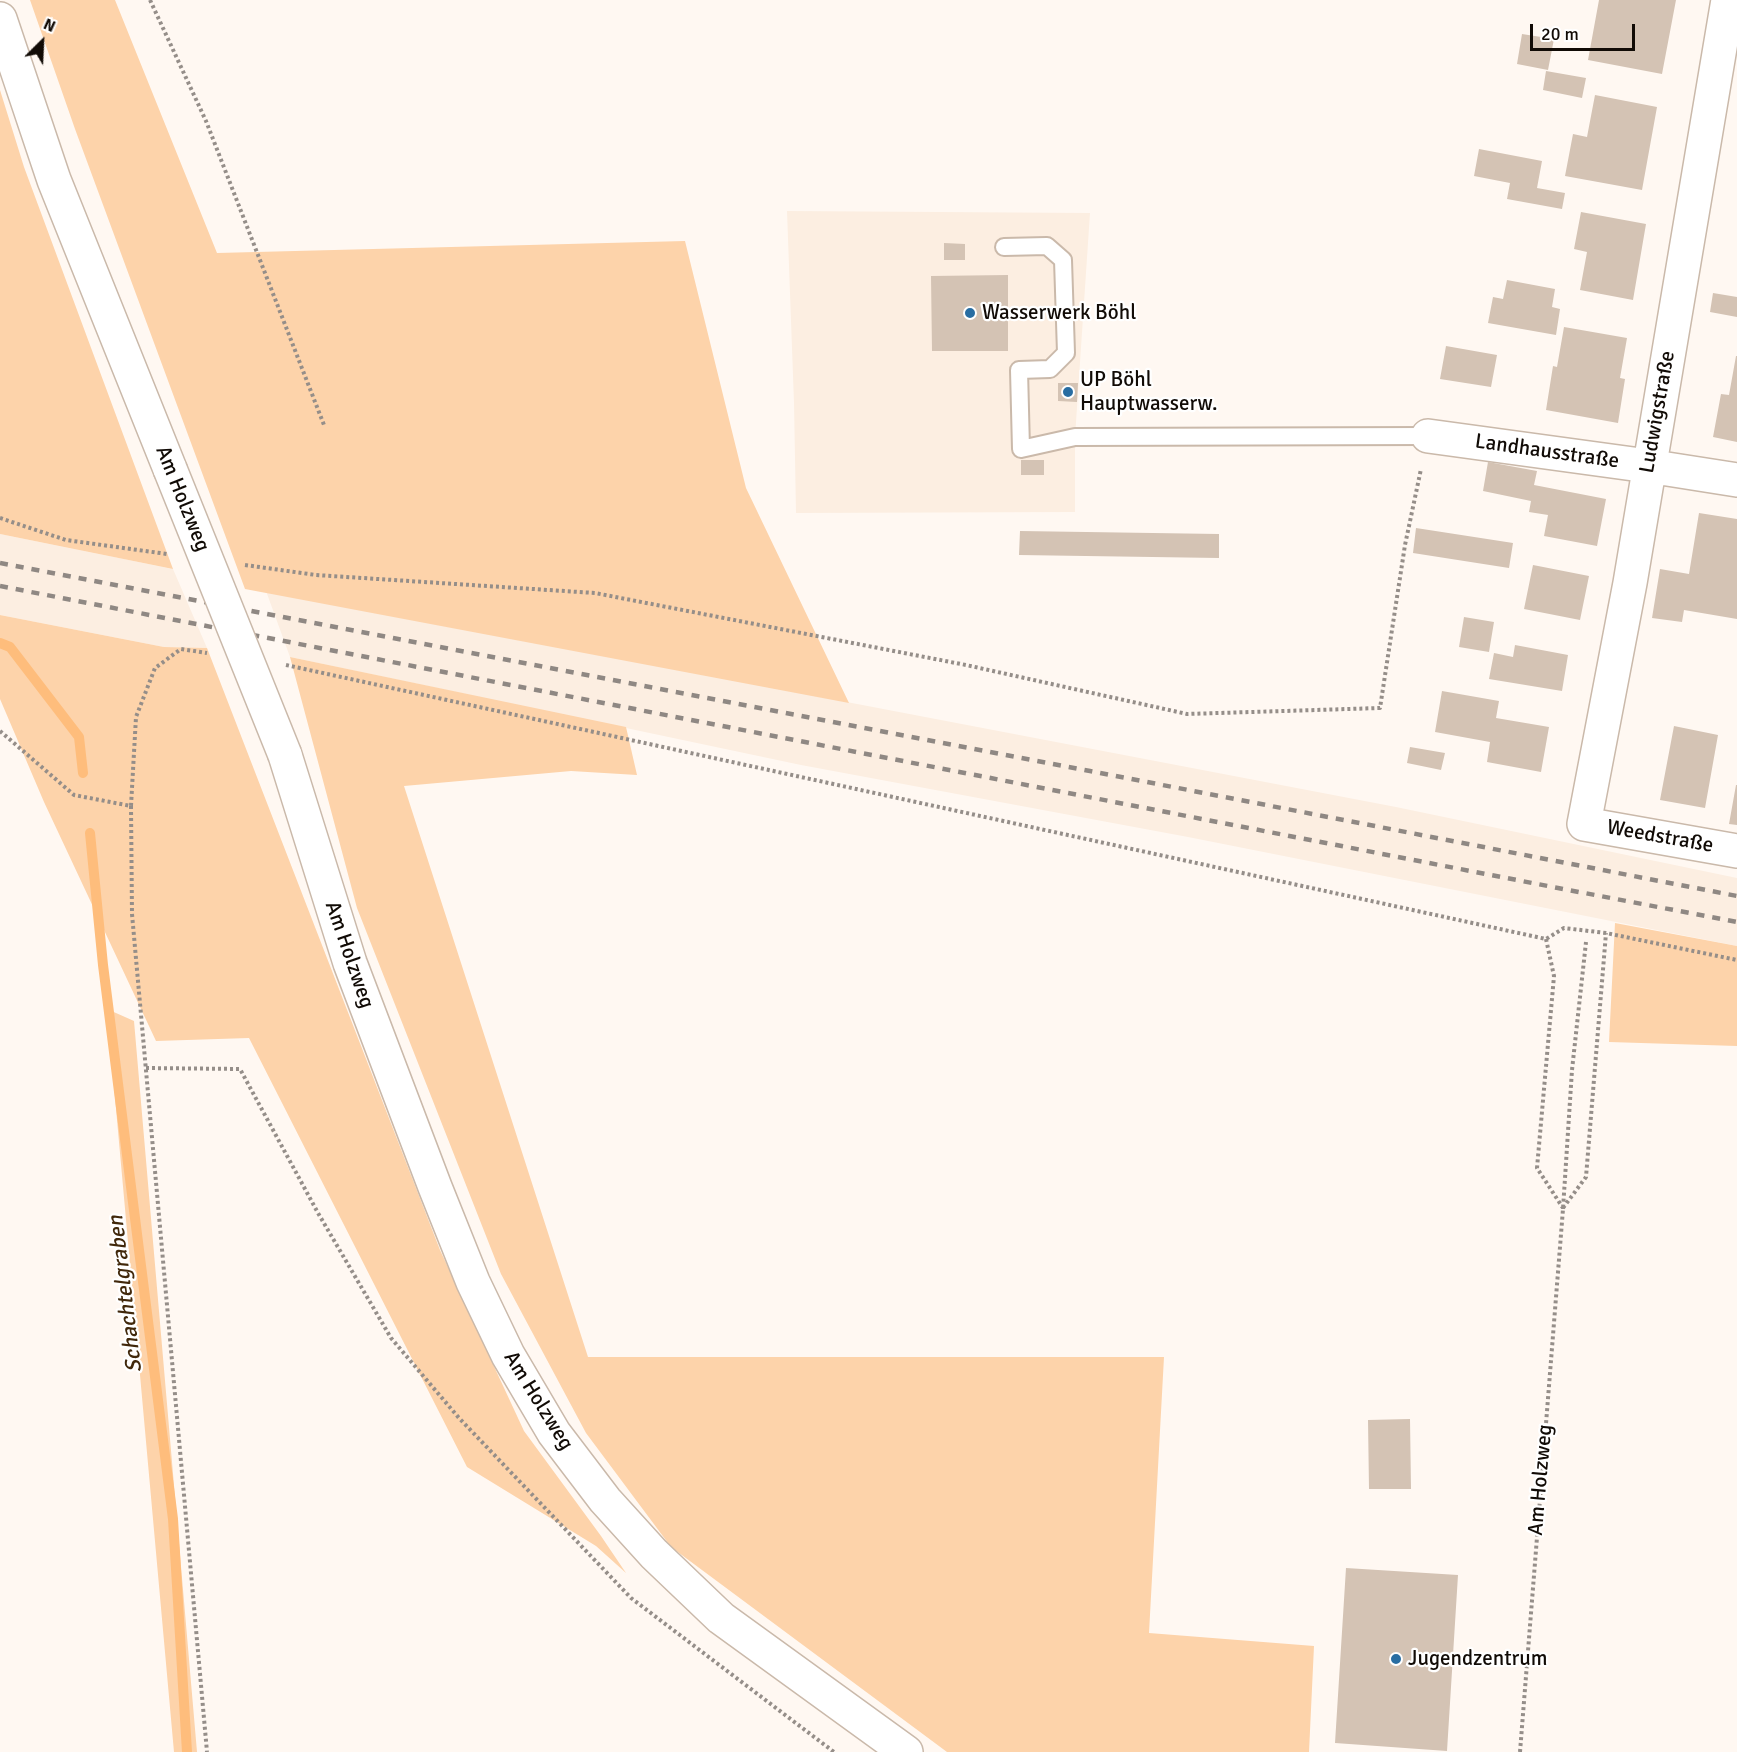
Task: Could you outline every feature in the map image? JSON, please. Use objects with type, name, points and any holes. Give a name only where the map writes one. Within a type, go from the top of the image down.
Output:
[{"type":"street","name":"Ludwigstraße","points":[[1584,824],[1630,584],[1728,0]]},
{"type":"street","name":"Am Holzweg","points":[[0,19],[54,180],[285,755],[350,963],[435,1188],[473,1282],[508,1355],[554,1432],[605,1500],[654,1554],[721,1618],[906,1752]]},
{"type":"street","name":"Landhausstraße","points":[[1428,436],[1737,480]]},
{"type":"street","name":"Weedstraße","points":[[1584,824],[1737,851]]},
{"type":"lane","points":[[1004,247],[1047,246],[1063,260],[1066,353],[1050,369],[1019,370],[1021,449],[1075,437],[1428,436]]},
{"type":"path","points":[[150,0],[206,121],[324,425]]},
{"type":"path","points":[[237,564],[316,575],[595,593],[966,665],[1187,714],[1380,708],[1405,545],[1428,436]]},
{"type":"path","points":[[0,518],[66,540],[169,555]]},
{"type":"path","points":[[207,1752],[132,914],[131,806],[136,717],[155,669],[181,649],[214,654]]},
{"type":"path","points":[[282,664],[1546,939],[1564,927],[1606,933],[1737,960]]},
{"type":"path","points":[[0,731],[74,795],[131,806]]},
{"type":"path","points":[[1546,939],[1554,976],[1537,1168],[1563,1209],[1586,1177],[1606,933]]},
{"type":"path","name":"Am Holzweg","points":[[1520,1752],[1572,1070],[1586,942]]},
{"type":"path","points":[[146,1068],[240,1070],[318,1213],[391,1338],[459,1418],[631,1598],[834,1752]]},
{"type":"shaded area","points":[[30,0],[115,0],[217,253],[685,241],[746,488],[849,703],[245,589],[75,129]]},
{"type":"shaded area","points":[[0,90],[24,167],[173,569],[0,534]]},
{"type":"shaded area","points":[[787,211],[1090,213],[1075,437],[1075,512],[796,513]]},
{"type":"shaded area","points":[[0,534],[173,569],[207,648],[164,647],[0,615]]},
{"type":"shaded area","points":[[266,591],[1396,807],[1737,878],[1737,946],[1188,837],[801,765],[290,657]]},
{"type":"shaded area","points":[[0,615],[164,647],[207,648],[440,1250],[524,1431],[626,1573],[596,1546],[467,1467],[249,1038],[156,1041],[44,802],[0,699]]},
{"type":"shaded area","points":[[290,657],[626,727],[637,775],[571,771],[404,786],[588,1357],[1164,1357],[1149,1633],[1314,1646],[1309,1752],[947,1752],[671,1547],[586,1433],[501,1274],[357,908]]},
{"type":"shaded area","points":[[1615,923],[1737,946],[1737,1046],[1609,1042]]},
{"type":"shaded area","points":[[107,1009],[134,1021],[197,1752],[174,1752]]},
{"type":"building","points":[[1599,0],[1676,0],[1662,74],[1588,60]]},
{"type":"building","points":[[1522,34],[1554,39],[1548,70],[1517,64]]},
{"type":"building","points":[[1546,71],[1586,78],[1582,98],[1543,90]]},
{"type":"building","points":[[1595,95],[1657,107],[1642,190],[1565,176],[1573,134],[1587,137]]},
{"type":"building","points":[[1479,149],[1542,161],[1537,188],[1565,193],[1562,209],[1507,199],[1510,183],[1474,176]]},
{"type":"building","points":[[1581,212],[1646,224],[1633,300],[1580,290],[1587,252],[1574,249]]},
{"type":"building","points":[[944,243],[965,244],[965,260],[944,260]]},
{"type":"building","name":"Wasserwerk Böhl","points":[[1008,275],[1008,351],[932,351],[931,276]]},
{"type":"building","points":[[1507,280],[1555,289],[1552,307],[1560,309],[1556,335],[1488,323],[1493,297],[1503,299]]},
{"type":"building","points":[[1713,293],[1737,297],[1737,317],[1710,312]]},
{"type":"building","points":[[1564,327],[1627,338],[1620,378],[1625,379],[1618,423],[1546,410],[1553,366],[1557,367]]},
{"type":"building","points":[[1446,346],[1497,355],[1491,387],[1440,379]]},
{"type":"building","points":[[1736,356],[1737,442],[1713,437],[1721,394],[1729,395]]},
{"type":"building","name":"UP Böhl Hauptwasserw.","points":[[1058,383],[1078,383],[1077,402],[1058,401]]},
{"type":"building","points":[[1021,460],[1044,460],[1044,475],[1021,475]]},
{"type":"building","points":[[1488,462],[1537,471],[1534,485],[1606,499],[1597,546],[1544,536],[1548,515],[1529,512],[1531,501],[1483,491]]},
{"type":"building","points":[[1699,513],[1737,519],[1737,619],[1684,610],[1682,622],[1652,618],[1660,569],[1689,574]]},
{"type":"building","points":[[1416,528],[1513,543],[1509,568],[1413,553]]},
{"type":"building","points":[[1020,531],[1219,534],[1219,558],[1019,555]]},
{"type":"building","points":[[1533,565],[1589,576],[1580,620],[1524,609]]},
{"type":"building","points":[[1464,617],[1494,622],[1489,652],[1459,647]]},
{"type":"building","points":[[1515,645],[1568,655],[1562,691],[1489,679],[1494,653],[1513,657]]},
{"type":"building","points":[[1442,691],[1499,701],[1496,718],[1549,727],[1541,772],[1487,762],[1490,742],[1435,732]]},
{"type":"building","points":[[1674,726],[1718,735],[1705,808],[1660,800]]},
{"type":"building","points":[[1410,747],[1445,753],[1441,770],[1407,763]]},
{"type":"building","points":[[1737,785],[1737,825],[1729,824]]},
{"type":"building","points":[[1410,1419],[1411,1489],[1369,1489],[1368,1420]]},
{"type":"building","name":"Jugendzentrum","points":[[1346,1568],[1458,1575],[1447,1751],[1335,1743]]},
{"type":"waterway","name":"Schachtelgraben","points":[[0,643],[10,647],[79,737],[83,773]]},
{"type":"waterway","name":"Schachtelgraben","points":[[90,833],[103,965],[173,1519],[187,1752]]},
{"type":"railway","points":[[0,563],[1737,896]]},
{"type":"railway","points":[[0,586],[1737,922]]},
{"type":"place","name":"Wasserwerk Böhl","points":[[970,313]]},
{"type":"place","name":"UP Böhl Hauptwasserw.","points":[[1068,392]]},
{"type":"place","name":"Jugendzentrum","points":[[1396,1659]]}]
